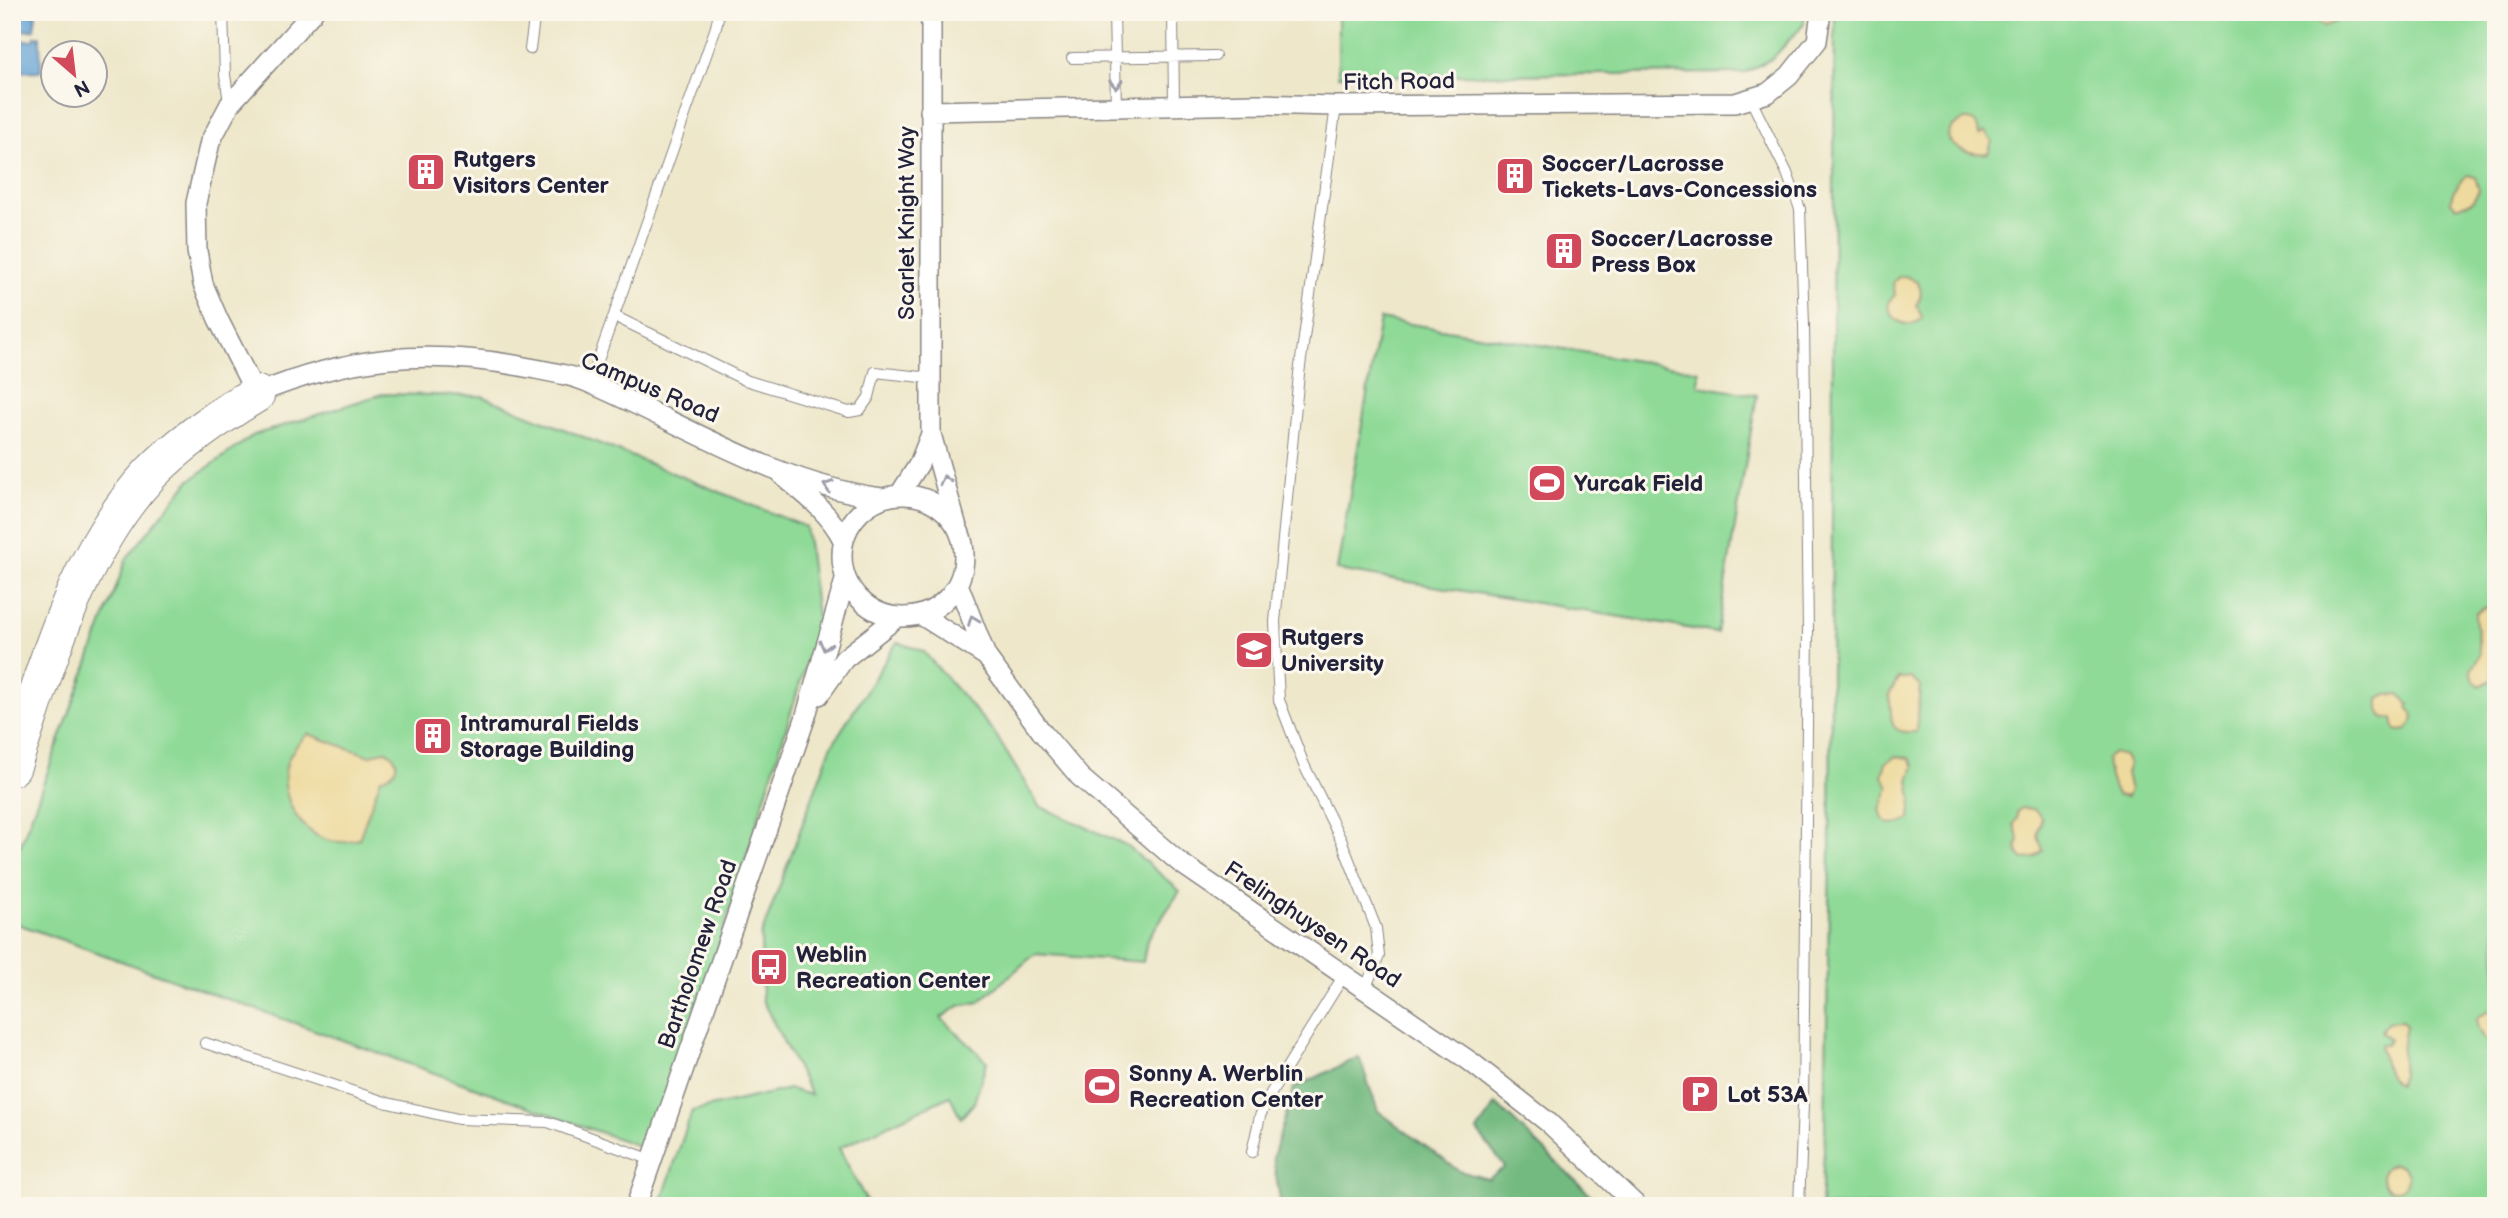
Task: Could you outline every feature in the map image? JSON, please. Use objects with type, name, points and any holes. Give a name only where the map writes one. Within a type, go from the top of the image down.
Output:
[{"type":"highway","points":[[12,766],[80,580],[111,523],[144,481],[172,453],[195,434],[256,394]]},
{"type":"street","points":[[256,394],[203,284],[197,251],[197,203],[210,142],[230,104],[313,12]]},
{"type":"street","name":"Scarlet Knight Way","points":[[931,12],[931,434]]},
{"type":"street","name":"Fitch Road","points":[[930,111],[1174,106],[1735,103],[1769,93],[1789,76],[1816,41],[1821,12]]},
{"type":"street","name":"Campus Road","points":[[256,394],[321,370],[368,360],[414,356],[500,363],[590,383],[775,468],[848,493],[891,496]]},
{"type":"street","points":[[891,496],[919,464],[931,434]]},
{"type":"street","points":[[931,434],[964,546],[964,565],[958,584],[936,608],[921,615],[896,618],[878,613],[863,604],[845,580],[843,540],[853,518],[866,506],[891,496],[917,496],[933,502],[947,513],[957,527]]},
{"type":"street","name":"Campus Road","points":[[775,468],[817,504],[836,526],[843,540]]},
{"type":"street","name":"Bartholomew Road","points":[[636,1206],[805,719],[845,580]]},
{"type":"street","name":"Frelinghuysen Road","points":[[958,584],[986,656],[1041,731],[1080,777],[1179,862],[1471,1062],[1549,1123],[1637,1206]]},
{"type":"street","name":"Frelinghuysen Road","points":[[921,615],[986,656]]},
{"type":"street","name":"Bartholomew Road","points":[[805,719],[830,676],[844,659],[896,618]]},
{"type":"lane","points":[[223,12],[225,75],[230,104]]},
{"type":"lane","points":[[530,48],[535,12]]},
{"type":"lane","points":[[590,383],[719,12]]},
{"type":"lane","points":[[1114,12],[1116,107]]},
{"type":"lane","points":[[1173,12],[1174,106]]},
{"type":"lane","points":[[1072,58],[1215,56]]},
{"type":"lane","points":[[1750,98],[1787,173],[1800,209],[1808,631],[1803,1105],[1799,1206]]},
{"type":"lane","points":[[1336,106],[1299,374],[1275,622],[1279,700],[1304,765],[1342,842],[1376,928],[1379,956],[1366,989]]},
{"type":"lane","points":[[614,316],[745,380],[849,412],[860,410],[869,397],[875,372],[931,378]]},
{"type":"lane","points":[[1252,1152],[1260,1116],[1268,1098],[1344,975]]},
{"type":"lane","points":[[205,1043],[388,1103],[458,1119],[548,1122],[652,1160]]},
{"type":"green space","points":[[1338,12],[1804,12],[1804,24],[1773,58],[1745,73],[1338,76]]},
{"type":"green space","points":[[1835,12],[2496,12],[2496,1206],[1821,1206],[1830,851]]},
{"type":"green space","name":"Yurcak Field","points":[[1380,319],[1699,371],[1698,386],[1757,395],[1717,633],[1337,570]]},
{"type":"green space","points":[[382,394],[482,396],[806,527],[818,625],[655,1152],[12,922],[12,868],[127,558],[189,481],[254,435]]},
{"type":"green space","points":[[897,642],[923,651],[994,732],[1039,806],[1126,845],[1180,891],[1147,940],[1143,962],[1035,954],[979,1002],[959,1006],[941,1018],[987,1061],[974,1103],[961,1118],[950,1096],[839,1148],[869,1206],[660,1206],[692,1111],[789,1089],[811,1095],[762,1000],[761,936],[831,747]]},
{"type":"green space","points":[[1359,1057],[1378,1111],[1459,1171],[1488,1179],[1505,1167],[1477,1131],[1496,1104],[1602,1206],[1281,1206],[1273,1157],[1294,1088]]},
{"type":"sand","points":[[2314,12],[2346,13],[2343,19],[2324,26],[2314,18]]},
{"type":"sand","points":[[1964,120],[1974,122],[1979,135],[1985,132],[1992,141],[1988,153],[1969,152],[1953,145],[1949,133]]},
{"type":"sand","points":[[2468,175],[2475,177],[2479,190],[2472,202],[2457,207],[2451,202],[2452,194]]},
{"type":"sand","points":[[1905,276],[1917,281],[1921,290],[1917,305],[1922,318],[1911,324],[1895,319],[1888,302],[1895,295],[1893,282]]},
{"type":"sand","points":[[2484,608],[2496,618],[2496,655],[2492,663],[2492,680],[2480,686],[2474,681],[2471,670],[2480,655],[2475,617],[2476,613]]},
{"type":"sand","points":[[1898,678],[1911,678],[1920,686],[1916,732],[1899,730],[1892,723],[1889,695]]},
{"type":"sand","points":[[2399,694],[2410,704],[2408,707],[2413,719],[2407,730],[2398,731],[2393,719],[2383,717],[2379,710],[2379,699]]},
{"type":"sand","points":[[308,734],[370,756],[386,751],[395,759],[394,771],[381,778],[359,839],[343,842],[316,835],[296,815],[289,802],[285,788],[288,760]]},
{"type":"sand","points":[[2113,753],[2125,756],[2129,764],[2126,773],[2130,790],[2127,797],[2117,795],[2111,782],[2107,758]]},
{"type":"sand","points":[[1896,756],[1909,758],[1914,766],[1909,780],[1912,798],[1910,819],[1890,824],[1883,819],[1880,809],[1889,787],[1882,775],[1886,763]]},
{"type":"sand","points":[[2021,808],[2033,809],[2041,819],[2038,834],[2043,851],[2035,858],[2024,859],[2018,853],[2019,840],[2014,824]]},
{"type":"sand","points":[[2489,1011],[2496,1014],[2496,1042],[2493,1044],[2483,1037],[2477,1025],[2478,1017]]},
{"type":"sand","points":[[2402,1021],[2406,1025],[2402,1074],[2398,1085],[2388,1074],[2384,1063],[2380,1047],[2389,1039],[2381,1031],[2387,1022]]},
{"type":"sand","points":[[2395,1164],[2404,1168],[2408,1177],[2404,1186],[2395,1190],[2386,1186],[2382,1177],[2386,1168]]},
{"type":"water","points":[[36,14],[34,30],[12,31],[12,15]]},
{"type":"water","points":[[35,36],[40,36],[38,71],[12,72],[12,41],[34,40]]},
{"type":"place","name":"Rutgers Visitors Center","points":[[426,172]]},
{"type":"place","name":"Soccer/Lacrosse Tickets-Lavs-Concessions","points":[[1515,176]]},
{"type":"place","name":"Soccer/Lacrosse Press Box","points":[[1564,251]]},
{"type":"place","name":"Yurcak Field","points":[[1547,483]]},
{"type":"place","name":"Rutgers University","points":[[1254,650]]},
{"type":"place","name":"Intramural Fields Storage Building","points":[[433,736]]},
{"type":"place","name":"Weblin Recreation Center","points":[[769,967]]},
{"type":"place","name":"Sonny A. Werblin Recreation Center","points":[[1102,1086]]},
{"type":"place","name":"Lot 53A","points":[[1700,1094]]}]
